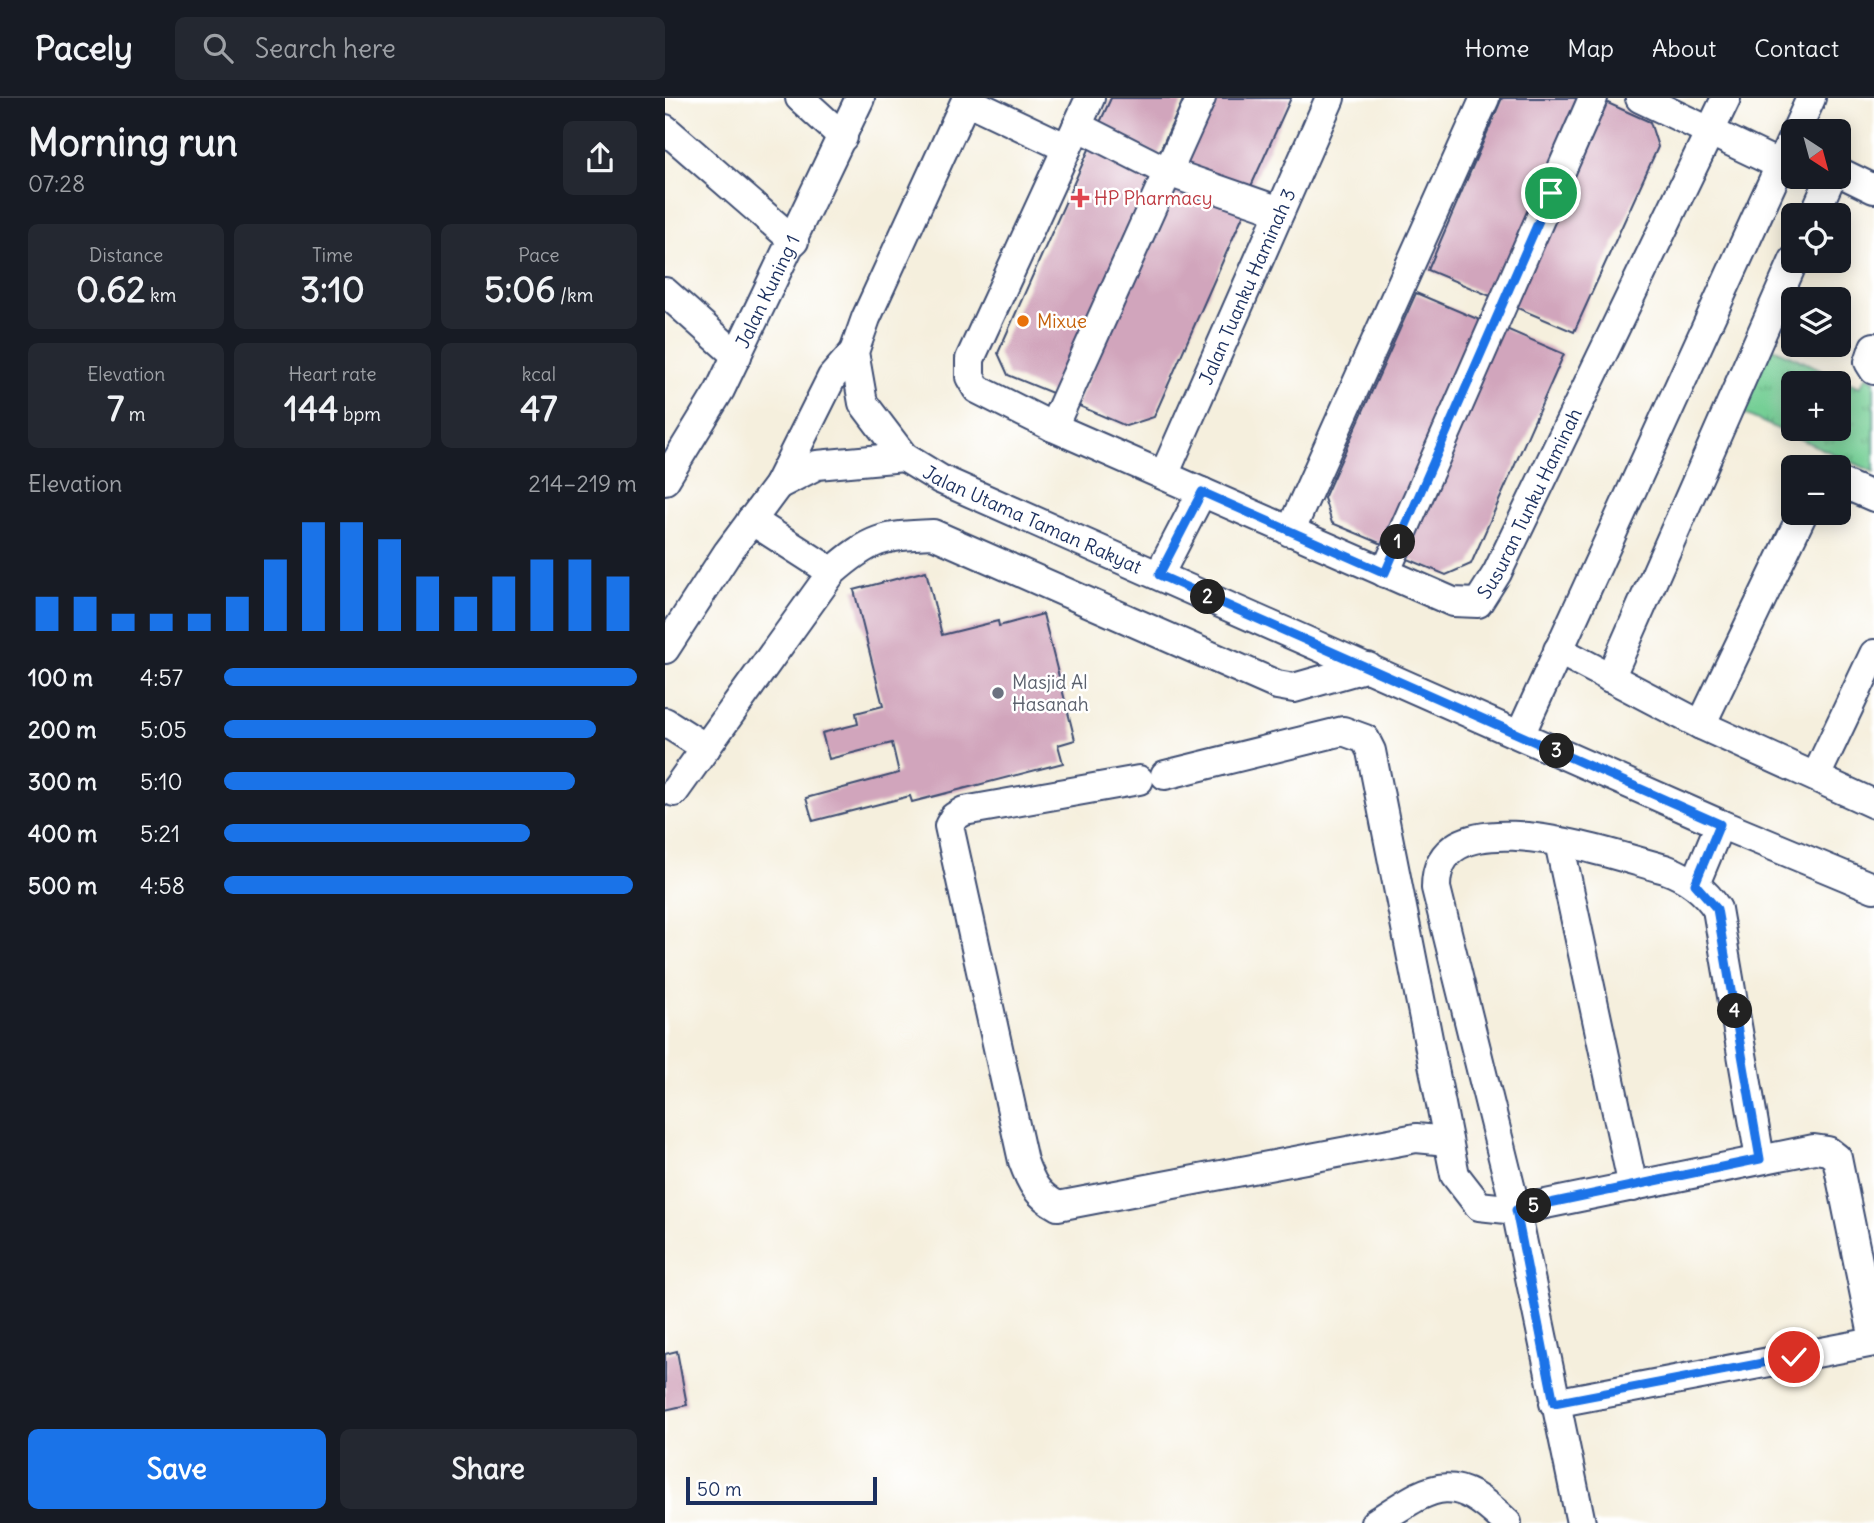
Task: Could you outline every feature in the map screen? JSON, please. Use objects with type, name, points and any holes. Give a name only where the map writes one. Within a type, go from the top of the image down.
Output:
[{"type":"street","points":[[800,98],[843,137]]},
{"type":"street","name":"Jalan Kuning 1","points":[[670,461],[737,356],[860,98]]},
{"type":"street","points":[[1072,137],[1090,98]]},
{"type":"street","points":[[1053,427],[1201,98]]},
{"type":"street","name":"Jalan Tuanku Haminah 3","points":[[1164,475],[1330,98]]},
{"type":"street","points":[[1290,532],[1485,98]]},
{"type":"street","points":[[1385,573],[1593,98]]},
{"type":"street","points":[[1640,98],[1710,131],[1781,144]]},
{"type":"street","name":"Susuran Tunku Haminah","points":[[1072,137],[970,359],[969,377],[977,389],[1053,427],[1385,573],[1453,602],[1478,603],[1497,573],[1726,98]]},
{"type":"street","points":[[1802,119],[1811,98]]},
{"type":"street","points":[[967,99],[1280,211]]},
{"type":"street","name":"Jalan Utama Taman Rakyat","points":[[967,99],[866,318],[854,352],[863,403],[904,457],[940,479],[1720,824],[1874,888]]},
{"type":"street","points":[[665,129],[794,241]]},
{"type":"street","points":[[1520,735],[1781,166]]},
{"type":"street","points":[[1851,178],[1874,189]]},
{"type":"street","points":[[1610,678],[1788,273]]},
{"type":"street","points":[[665,292],[737,356]]},
{"type":"street","points":[[1874,347],[1869,362],[1874,370]]},
{"type":"street","points":[[665,649],[751,520],[778,485],[832,377],[854,352]]},
{"type":"street","points":[[778,485],[817,465],[904,457]]},
{"type":"street","points":[[1851,487],[1874,497]]},
{"type":"street","points":[[1159,575],[1202,492]]},
{"type":"street","points":[[751,520],[832,572]]},
{"type":"street","points":[[1701,725],[1798,525]]},
{"type":"street","points":[[674,792],[832,572],[857,550],[883,537],[933,534],[1277,685],[1294,688],[1368,667]]},
{"type":"street","points":[[1558,650],[1701,725],[1874,804]]},
{"type":"street","points":[[1816,776],[1874,653]]},
{"type":"street","points":[[665,722],[706,748]]},
{"type":"street","points":[[1448,1141],[1416,1138],[1058,1206],[1041,1197],[1030,1181],[1023,1161],[949,826],[954,817],[964,811],[1152,777],[1343,731],[1365,738],[1371,751],[1455,1175],[1479,1206],[1516,1210],[1814,1149],[1828,1151],[1837,1158],[1874,1341],[1554,1403]]},
{"type":"street","points":[[1695,884],[1720,824]]},
{"type":"street","points":[[1581,1523],[1516,1210],[1436,888],[1436,871],[1446,853],[1463,840],[1508,835],[1559,842],[1665,869],[1695,884],[1717,909],[1760,1159]]},
{"type":"street","points":[[1559,842],[1633,1187]]},
{"type":"street","points":[[1375,1523],[1431,1489],[1448,1487],[1468,1491],[1488,1504],[1507,1523]]},
{"type":"green space","points":[[1762,343],[1781,352],[1781,357],[1793,357],[1824,371],[1781,371],[1781,430],[1733,409]]},
{"type":"green space","points":[[1866,376],[1874,380],[1874,472],[1851,462],[1851,455],[1836,455],[1805,441],[1851,441],[1851,383],[1860,387]]},
{"type":"building","points":[[1111,98],[1184,98],[1158,155],[1097,129]]},
{"type":"building","points":[[1213,98],[1291,98],[1247,195],[1182,166]]},
{"type":"building","points":[[1502,98],[1581,98],[1495,298],[1428,270]]},
{"type":"building","points":[[1601,100],[1650,122],[1658,147],[1574,332],[1508,304]]},
{"type":"building","points":[[1090,147],[1154,175],[1057,395],[1008,375],[998,353]]},
{"type":"building","points":[[1174,183],[1244,213],[1154,417],[1126,426],[1077,405]]},
{"type":"building","points":[[1416,293],[1482,321],[1382,544],[1332,523],[1324,498]]},
{"type":"building","points":[[1497,325],[1564,354],[1471,564],[1446,575],[1396,554]]},
{"type":"building","points":[[926,571],[942,635],[998,621],[999,626],[1043,614],[1075,740],[1058,745],[1063,763],[912,802],[910,796],[813,821],[806,798],[899,773],[892,743],[829,759],[822,733],[858,724],[856,713],[883,706],[854,590]]},
{"type":"building","points":[[677,1351],[687,1405],[665,1410],[665,1354]]},
{"type":"place","name":"HP Pharmacy","points":[[1080,198]]},
{"type":"place","name":"Mixue","points":[[1023,321]]},
{"type":"place","name":"Masjid Al Hasanah","points":[[998,693]]},
{"type":"route","points":[[1551,193],[1385,573],[1202,492],[1159,575],[1720,824],[1695,884],[1717,909],[1760,1159],[1516,1210],[1554,1403],[1794,1357]]}]
